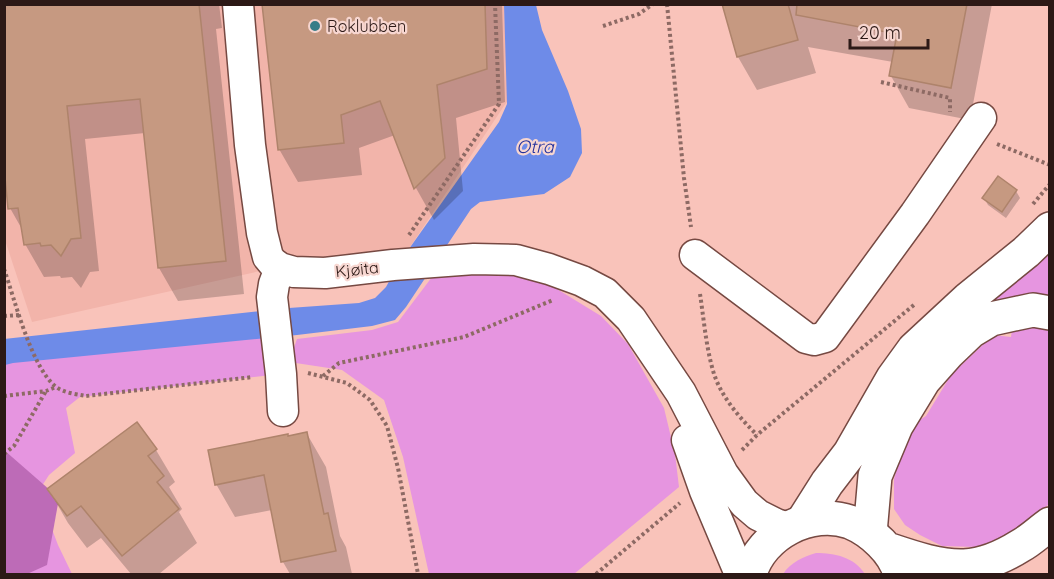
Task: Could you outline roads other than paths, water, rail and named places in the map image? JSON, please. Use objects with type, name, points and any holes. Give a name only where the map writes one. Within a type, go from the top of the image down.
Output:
[{"type":"main road","points":[[796,525],[850,453],[893,378],[914,349],[968,299],[1026,252],[1040,218]]},
{"type":"main road","points":[[886,552],[875,476],[896,426],[924,380],[971,331],[991,319],[1033,310],[1050,313]]},
{"type":"main road","points":[[750,574],[764,547],[776,536],[796,525],[826,518],[850,522],[886,552],[947,565],[965,566],[999,557],[1021,546],[1050,524]]},
{"type":"main road","points":[[1012,574],[1050,547]]},
{"type":"street","points":[[238,4],[250,146],[262,233],[268,257],[280,268],[272,297],[283,411]]},
{"type":"street","points":[[695,255],[799,333],[814,340],[821,339],[831,331],[976,125]]},
{"type":"street","name":"Kjøita","points":[[280,268],[294,272],[325,273],[439,261],[516,260],[582,281],[605,293],[631,319],[681,393],[714,459],[732,489],[744,503],[758,515],[776,524],[796,525]]},
{"type":"street","name":"Kjøita","points":[[662,366],[670,398],[705,491],[740,574]]},
{"type":"water","name":"Otra","points":[[504,5],[536,5],[542,30],[568,91],[581,129],[582,153],[570,177],[544,194],[480,202],[471,209],[395,320],[372,326],[297,335],[5,365],[4,339],[289,308],[359,303],[375,298],[386,287],[399,263],[499,122],[507,104]]},
{"type":"place","name":"Roklubben","points":[[315,26]]}]
